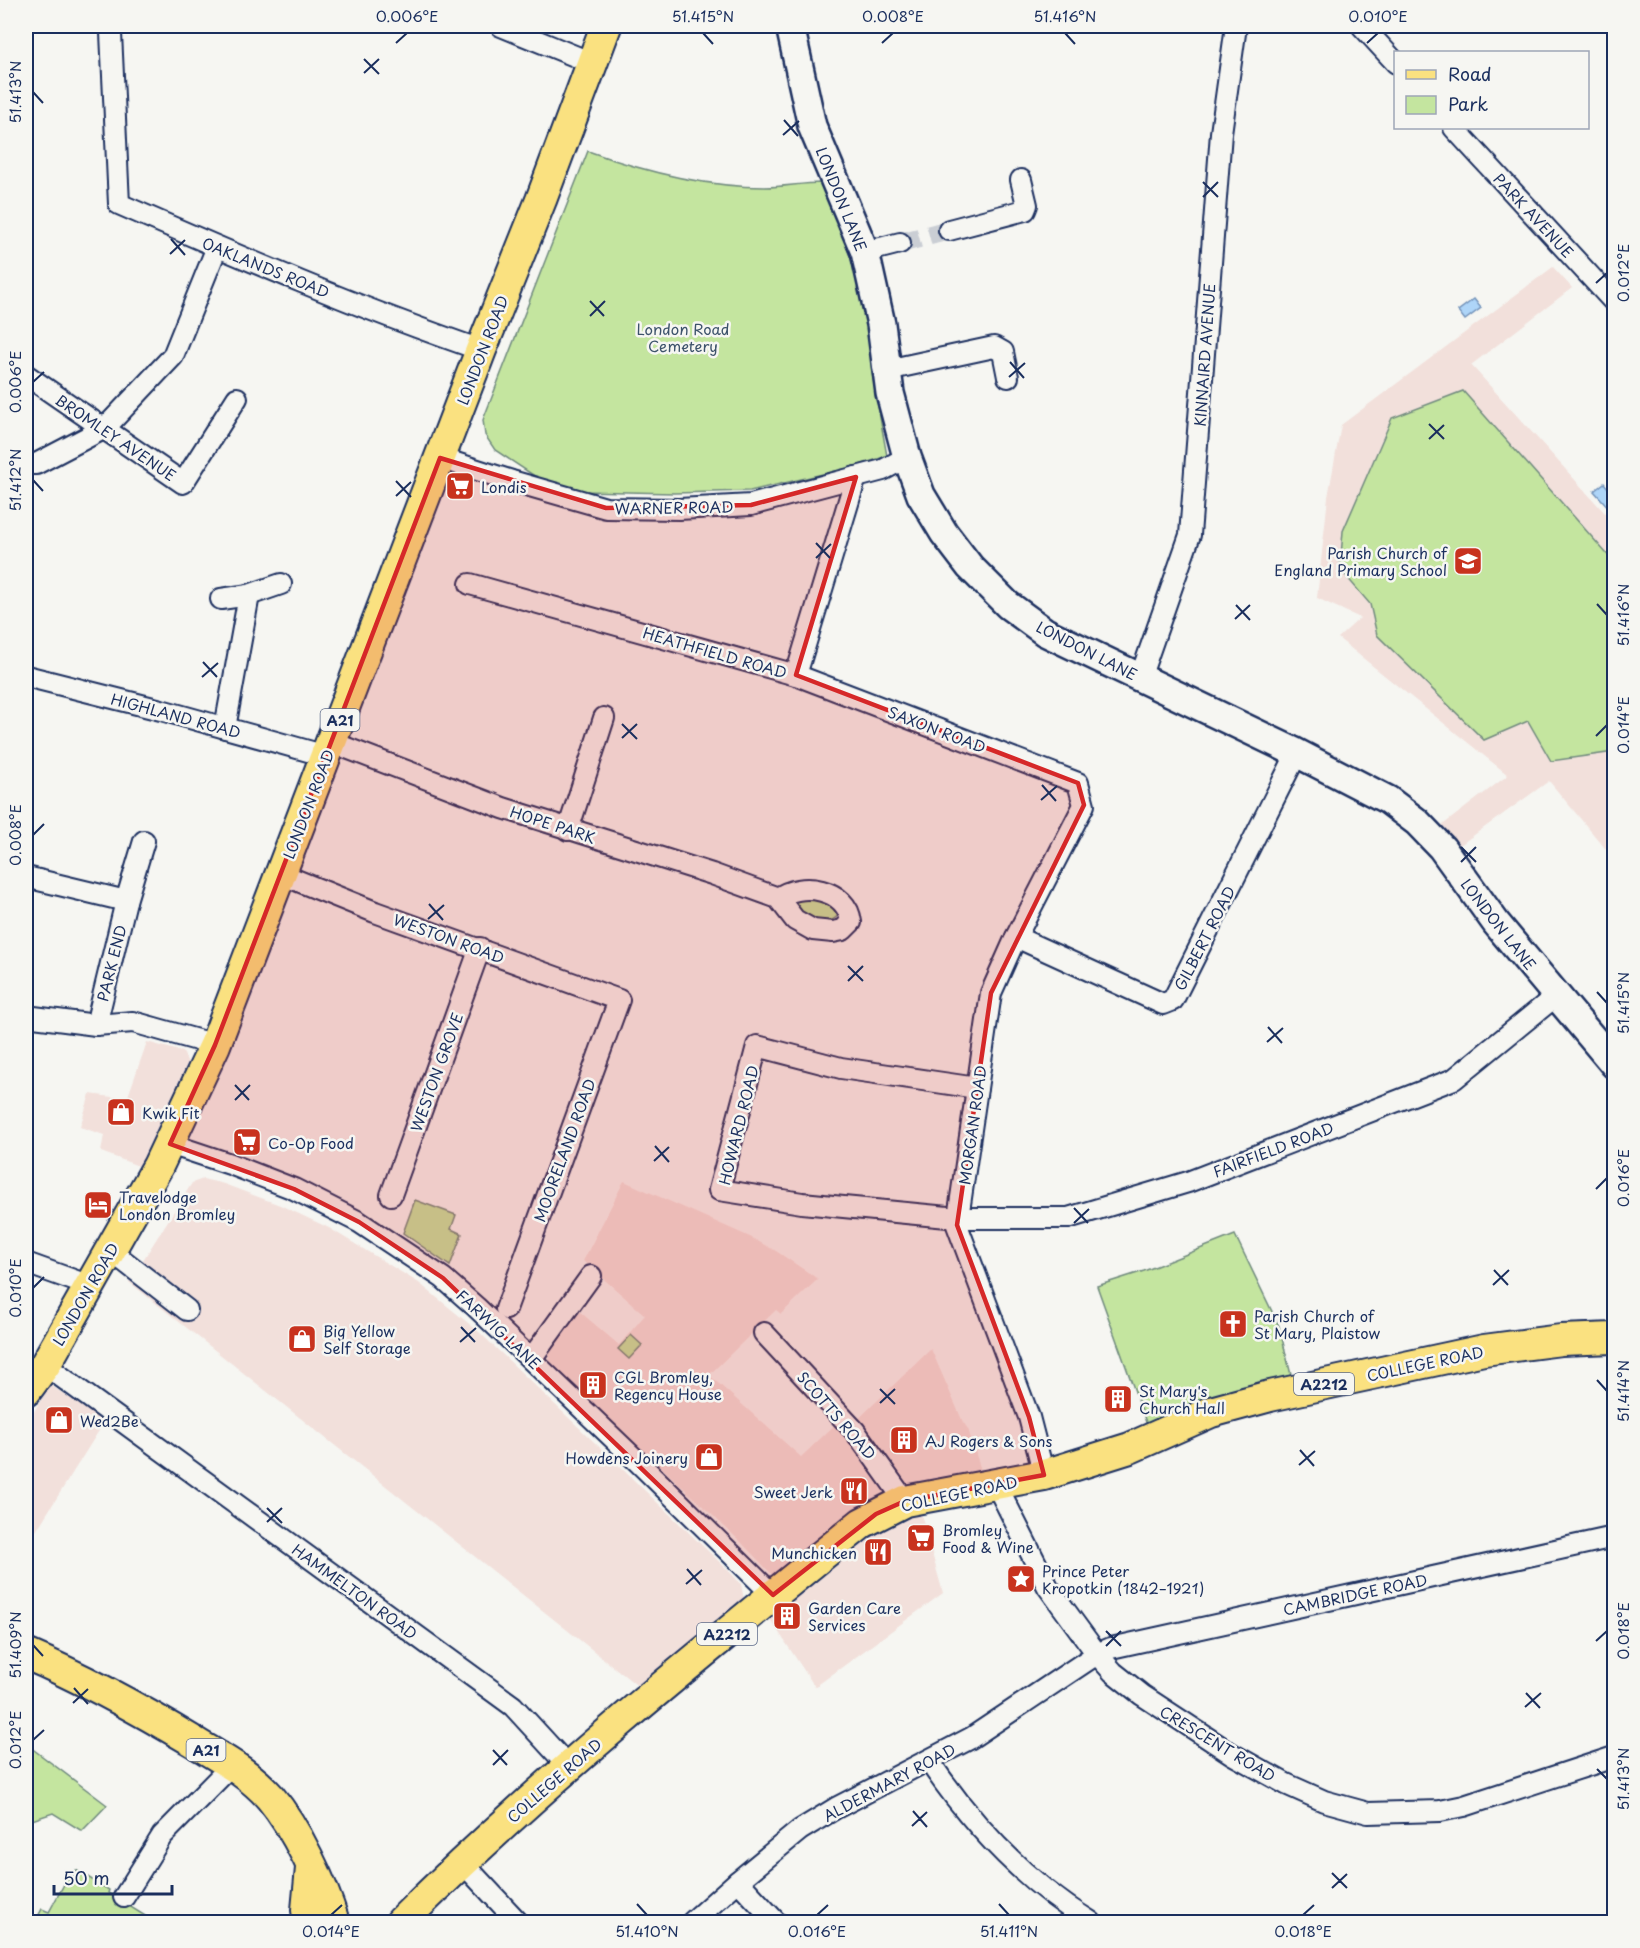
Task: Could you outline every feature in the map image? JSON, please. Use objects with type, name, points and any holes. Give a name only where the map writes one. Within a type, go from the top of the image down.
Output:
[{"type":"main road","name":"LONDON ROAD","points":[[26,1391],[45,1365],[170,1144],[215,1045],[606,26]]},
{"type":"main road","name":"COLLEGE ROAD","points":[[401,1923],[462,1862],[568,1766],[862,1523],[905,1501],[1044,1475],[1130,1448],[1211,1412],[1270,1395],[1484,1350],[1561,1340],[1614,1338]]},
{"type":"main road","name":"A21","points":[[26,1654],[141,1711],[232,1765],[252,1780],[285,1818],[325,1894],[334,1923]]},
{"type":"main road","points":[[309,1923],[307,1910],[311,1868]]},
{"type":"street","name":"OAKLANDS ROAD","points":[[114,26],[111,33],[119,204],[217,247],[409,325],[481,350]]},
{"type":"street","points":[[501,26],[592,63]]},
{"type":"street","name":"LONDON LANE","points":[[790,26],[812,126],[865,252],[881,324],[890,393],[907,457],[921,495],[944,533],[970,567],[1008,605],[1045,632],[1295,752],[1388,800],[1417,822],[1442,848],[1496,923],[1614,1064]]},
{"type":"street","name":"KINNAIRD AVENUE","points":[[1140,678],[1190,535],[1221,133],[1236,26]]},
{"type":"street","points":[[1362,26],[1394,62]]},
{"type":"street","name":"PARK AVENUE","points":[[1455,129],[1614,302]]},
{"type":"street","points":[[949,230],[1025,210],[1027,205],[1021,180]]},
{"type":"street","points":[[865,252],[900,243]]},
{"type":"street","points":[[26,464],[36,464],[105,428],[173,356],[217,247]]},
{"type":"street","points":[[887,370],[994,347],[1003,352],[1008,377]]},
{"type":"street","name":"BROMLEY AVENUE","points":[[26,375],[183,483],[237,398]]},
{"type":"street","name":"WARNER ROAD","points":[[440,458],[512,482],[606,508],[679,509],[751,505],[883,470],[907,457]]},
{"type":"street","name":"HEATHFIELD ROAD","points":[[470,584],[796,675],[856,477]]},
{"type":"street","points":[[221,599],[249,595],[281,584]]},
{"type":"street","points":[[225,728],[249,595]]},
{"type":"street","name":"SAXON ROAD","points":[[796,675],[1078,783]]},
{"type":"street","name":"HIGHLAND ROAD","points":[[26,676],[225,728],[329,749]]},
{"type":"street","points":[[568,830],[604,718]]},
{"type":"street","name":"HOPE PARK","points":[[329,749],[568,830],[712,874],[778,898]]},
{"type":"street","name":"GILBERT ROAD","points":[[1016,937],[1163,1004],[1173,1000],[1286,775],[1295,752]]},
{"type":"street","name":"MORGAN ROAD","points":[[1044,1475],[1029,1417],[957,1225],[991,993],[1016,937],[1084,805],[1078,783]]},
{"type":"street","name":"PARK END","points":[[96,1025],[126,901],[144,841]]},
{"type":"street","name":"WESTON ROAD","points":[[281,874],[375,912],[619,1000]]},
{"type":"street","points":[[26,877],[126,901]]},
{"type":"street","name":"WESTON GROVE","points":[[391,1195],[480,948]]},
{"type":"street","name":"FAIRFIELD ROAD","points":[[958,1218],[1068,1218],[1188,1182],[1454,1079],[1557,995]]},
{"type":"street","name":"MOORELAND ROAD","points":[[514,1304],[619,1000]]},
{"type":"street","name":"PARK END","points":[[26,1016],[96,1025],[133,1022],[215,1045]]},
{"type":"street","name":"HOWARD ROAD","points":[[958,1218],[802,1203],[719,1190],[757,1046],[842,1068],[977,1088]]},
{"type":"street","name":"FARWIG LANE","points":[[170,1144],[294,1189],[358,1222],[443,1278],[657,1480],[773,1595]]},
{"type":"street","points":[[111,1251],[187,1310]]},
{"type":"street","points":[[26,1263],[90,1286]]},
{"type":"street","points":[[531,1359],[591,1276]]},
{"type":"street","name":"SCOTTS ROAD","points":[[764,1333],[855,1431],[905,1501]]},
{"type":"street","name":"HAMMELTON ROAD","points":[[45,1365],[513,1706],[568,1766]]},
{"type":"street","name":"CRESCENT ROAD","points":[[996,1484],[1048,1587],[1113,1672],[1142,1695],[1232,1754],[1286,1784],[1324,1801],[1368,1813],[1440,1811],[1614,1757]]},
{"type":"street","name":"CAMBRIDGE ROAD","points":[[1097,1654],[1134,1643],[1613,1543]]},
{"type":"street","name":"ALDERMARY ROAD","points":[[692,1923],[738,1881],[800,1830],[836,1808],[971,1738],[1097,1654]]},
{"type":"street","points":[[929,1761],[959,1803],[1005,1853],[1064,1906],[1091,1923]]},
{"type":"street","points":[[124,1897],[162,1836],[232,1765]]},
{"type":"street","points":[[462,1862],[518,1923]]},
{"type":"street","points":[[738,1881],[776,1923]]},
{"type":"highlighted area","points":[[440,458],[606,508],[751,505],[856,477],[796,675],[1078,783],[1084,805],[991,993],[957,1225],[1029,1417],[1044,1475],[905,1501],[876,1514],[773,1595],[443,1278],[359,1222],[294,1189],[170,1144],[215,1045]]},
{"type":"shaded area","name":"Parish Church of England Primary School","points":[[1553,267],[1572,288],[1471,365],[1614,523],[1614,859],[1549,781],[1456,848],[1440,827],[1508,775],[1338,638],[1360,618],[1317,598],[1328,497],[1341,425]]},
{"type":"shaded area","points":[[147,1042],[183,1052],[188,1063],[167,1121],[144,1168],[101,1152],[104,1135],[80,1127],[90,1094],[127,1099]]},
{"type":"shaded area","points":[[203,1179],[224,1184],[280,1205],[329,1228],[419,1283],[478,1331],[729,1571],[741,1584],[744,1600],[639,1687],[129,1282],[192,1183]]},
{"type":"shaded area","points":[[624,1181],[750,1237],[818,1279],[781,1314],[776,1310],[709,1375],[801,1457],[842,1418],[851,1426],[931,1349],[968,1429],[986,1486],[905,1501],[784,1587],[741,1542],[550,1363],[548,1352],[579,1311],[619,1345],[645,1315],[583,1261]]},
{"type":"shaded area","points":[[50,1385],[105,1421],[26,1547],[26,1425]]},
{"type":"shaded area","points":[[920,1510],[943,1593],[815,1687],[766,1613],[879,1523]]},
{"type":"green space","name":"London Road Cemetery","points":[[588,151],[653,172],[697,181],[765,187],[821,183],[843,235],[859,283],[868,321],[872,373],[887,456],[853,467],[750,491],[674,493],[581,491],[556,487],[536,477],[495,450],[485,435],[483,420]]},
{"type":"green space","name":"Parish Church of England Primary School","points":[[1463,391],[1614,562],[1614,752],[1551,761],[1528,721],[1484,740],[1377,635],[1370,604],[1340,569],[1343,531],[1392,418]]},
{"type":"green space","points":[[800,897],[830,902],[839,914],[828,921],[814,920],[793,902]]},
{"type":"green space","points":[[415,1200],[456,1215],[451,1229],[462,1234],[450,1266],[403,1233]]},
{"type":"green space","points":[[1235,1235],[1279,1326],[1292,1379],[1147,1425],[1097,1286],[1144,1271]]},
{"type":"green space","points":[[631,1335],[642,1345],[629,1359],[618,1349]]},
{"type":"green space","points":[[26,1744],[107,1805],[82,1831],[53,1813],[26,1822]]},
{"type":"green space","points":[[76,1870],[155,1922],[35,1922],[42,1909],[49,1912],[67,1879],[70,1880]]},
{"type":"water","points":[[1474,299],[1481,308],[1465,320],[1458,311]]},
{"type":"water","points":[[1604,483],[1614,495],[1614,505],[1610,509],[1594,491]]},
{"type":"tunnel","points":[[900,243],[949,230]]},
{"type":"place","name":"Londis","points":[[460,486]]},
{"type":"place","name":"Parish Church of England Primary School","points":[[1468,561]]},
{"type":"place","name":"Kwik Fit","points":[[121,1112]]},
{"type":"place","name":"Co-Op Food","points":[[247,1142]]},
{"type":"place","name":"Travelodge London Bromley","points":[[98,1205]]},
{"type":"place","name":"Parish Church of St Mary, Plaistow","points":[[1233,1324]]},
{"type":"place","name":"Big Yellow Self Storage","points":[[302,1339]]},
{"type":"place","name":"CGL Bromley, Regency House","points":[[593,1385]]},
{"type":"place","name":"St Mary's Church Hall","points":[[1118,1399]]},
{"type":"place","name":"Wed2Be","points":[[59,1420]]},
{"type":"place","name":"AJ Rogers & Sons","points":[[904,1440]]},
{"type":"place","name":"Howdens Joinery","points":[[709,1457]]},
{"type":"place","name":"Sweet Jerk","points":[[854,1491]]},
{"type":"place","name":"Bromley Food & Wine","points":[[921,1538]]},
{"type":"place","name":"Munchicken","points":[[878,1552]]},
{"type":"place","name":"Prince Peter Kropotkin (1842–1921)","points":[[1021,1579]]},
{"type":"place","name":"Garden Care Services","points":[[787,1616]]}]
